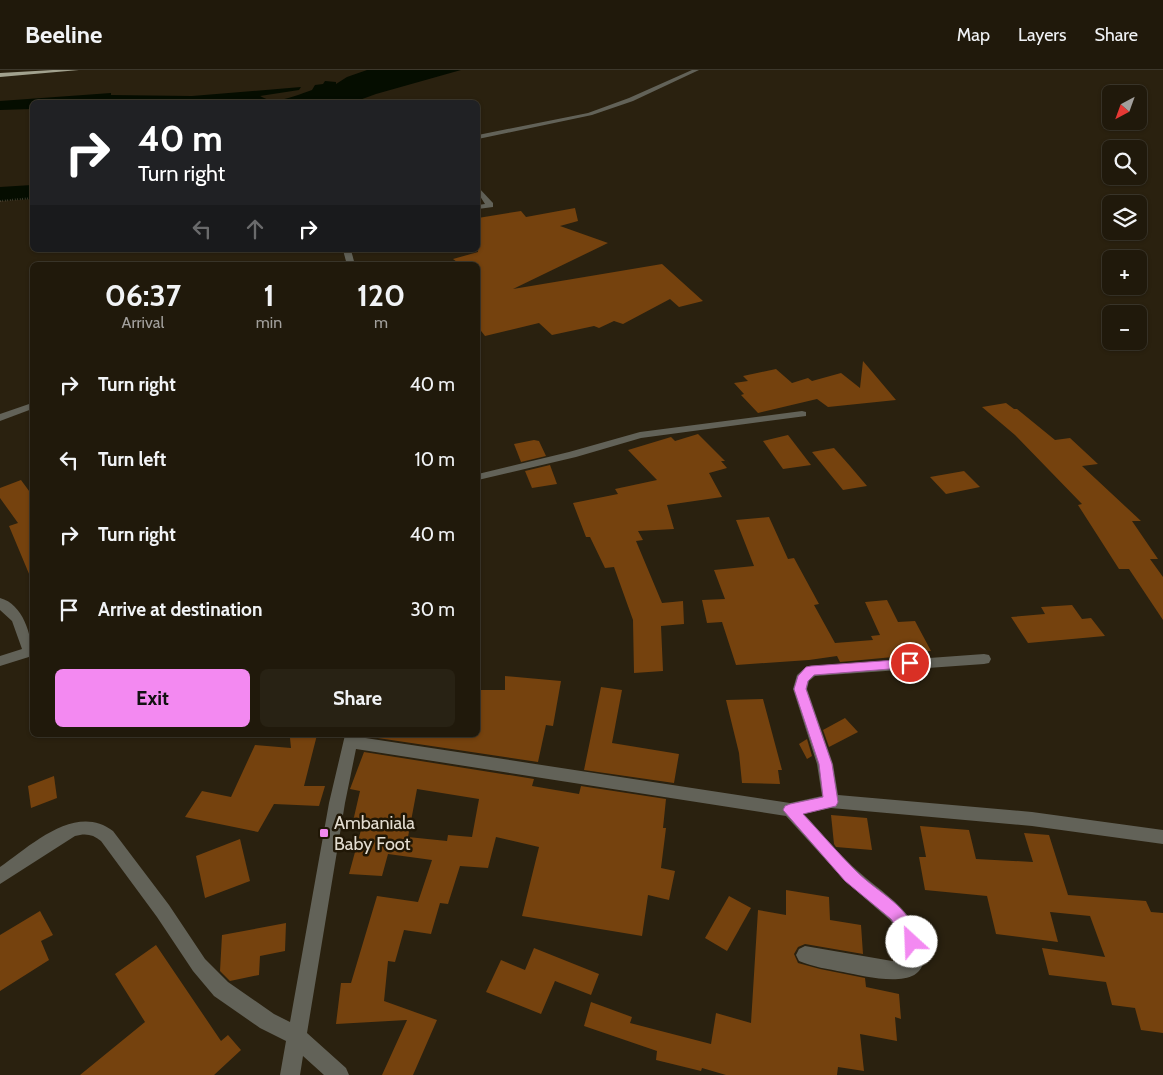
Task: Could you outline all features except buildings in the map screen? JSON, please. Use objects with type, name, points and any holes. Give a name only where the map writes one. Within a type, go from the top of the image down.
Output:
[{"type":"main road","points":[[0,75],[76,70]]},
{"type":"street","points":[[480,137],[588,114],[614,106],[636,98],[696,70]]},
{"type":"street","points":[[480,192],[490,205],[480,207]]},
{"type":"street","points":[[0,418],[30,407]]},
{"type":"street","points":[[480,477],[572,455],[640,435],[802,414]]},
{"type":"street","points":[[0,602],[18,619],[30,649]]},
{"type":"street","points":[[0,661],[30,651]]},
{"type":"street","points":[[831,802],[826,764],[800,689],[802,679],[811,671],[984,659]]},
{"type":"street","points":[[290,1075],[295,1035],[337,803],[351,738],[790,810],[831,802],[1032,819],[1163,837]]},
{"type":"street","points":[[790,810],[851,876],[896,914],[908,931],[915,954],[914,964],[908,969],[898,971],[860,966],[805,955]]},
{"type":"street","points":[[0,876],[77,828],[89,827],[99,830],[106,836],[163,911],[199,965],[221,989],[267,1021],[295,1035],[339,1075]]},
{"type":"path","points":[[0,201],[30,198]]},
{"type":"shaded area","points":[[367,70],[461,70],[360,100],[279,100],[312,90],[315,85],[323,84],[325,81],[336,82],[336,84],[347,77]]},
{"type":"shaded area","points":[[301,87],[299,90],[260,96],[272,100],[30,100],[30,109],[0,110],[0,101],[111,93],[111,95],[192,96]]},
{"type":"waterway","points":[[0,194],[30,192]]},
{"type":"place","name":"Ambaniala Baby Foot","points":[[324,833]]},
{"type":"route","points":[[910,663],[811,671],[802,679],[800,689],[826,764],[831,802],[790,810],[851,876],[870,890],[896,914],[908,931],[912,942]]}]
